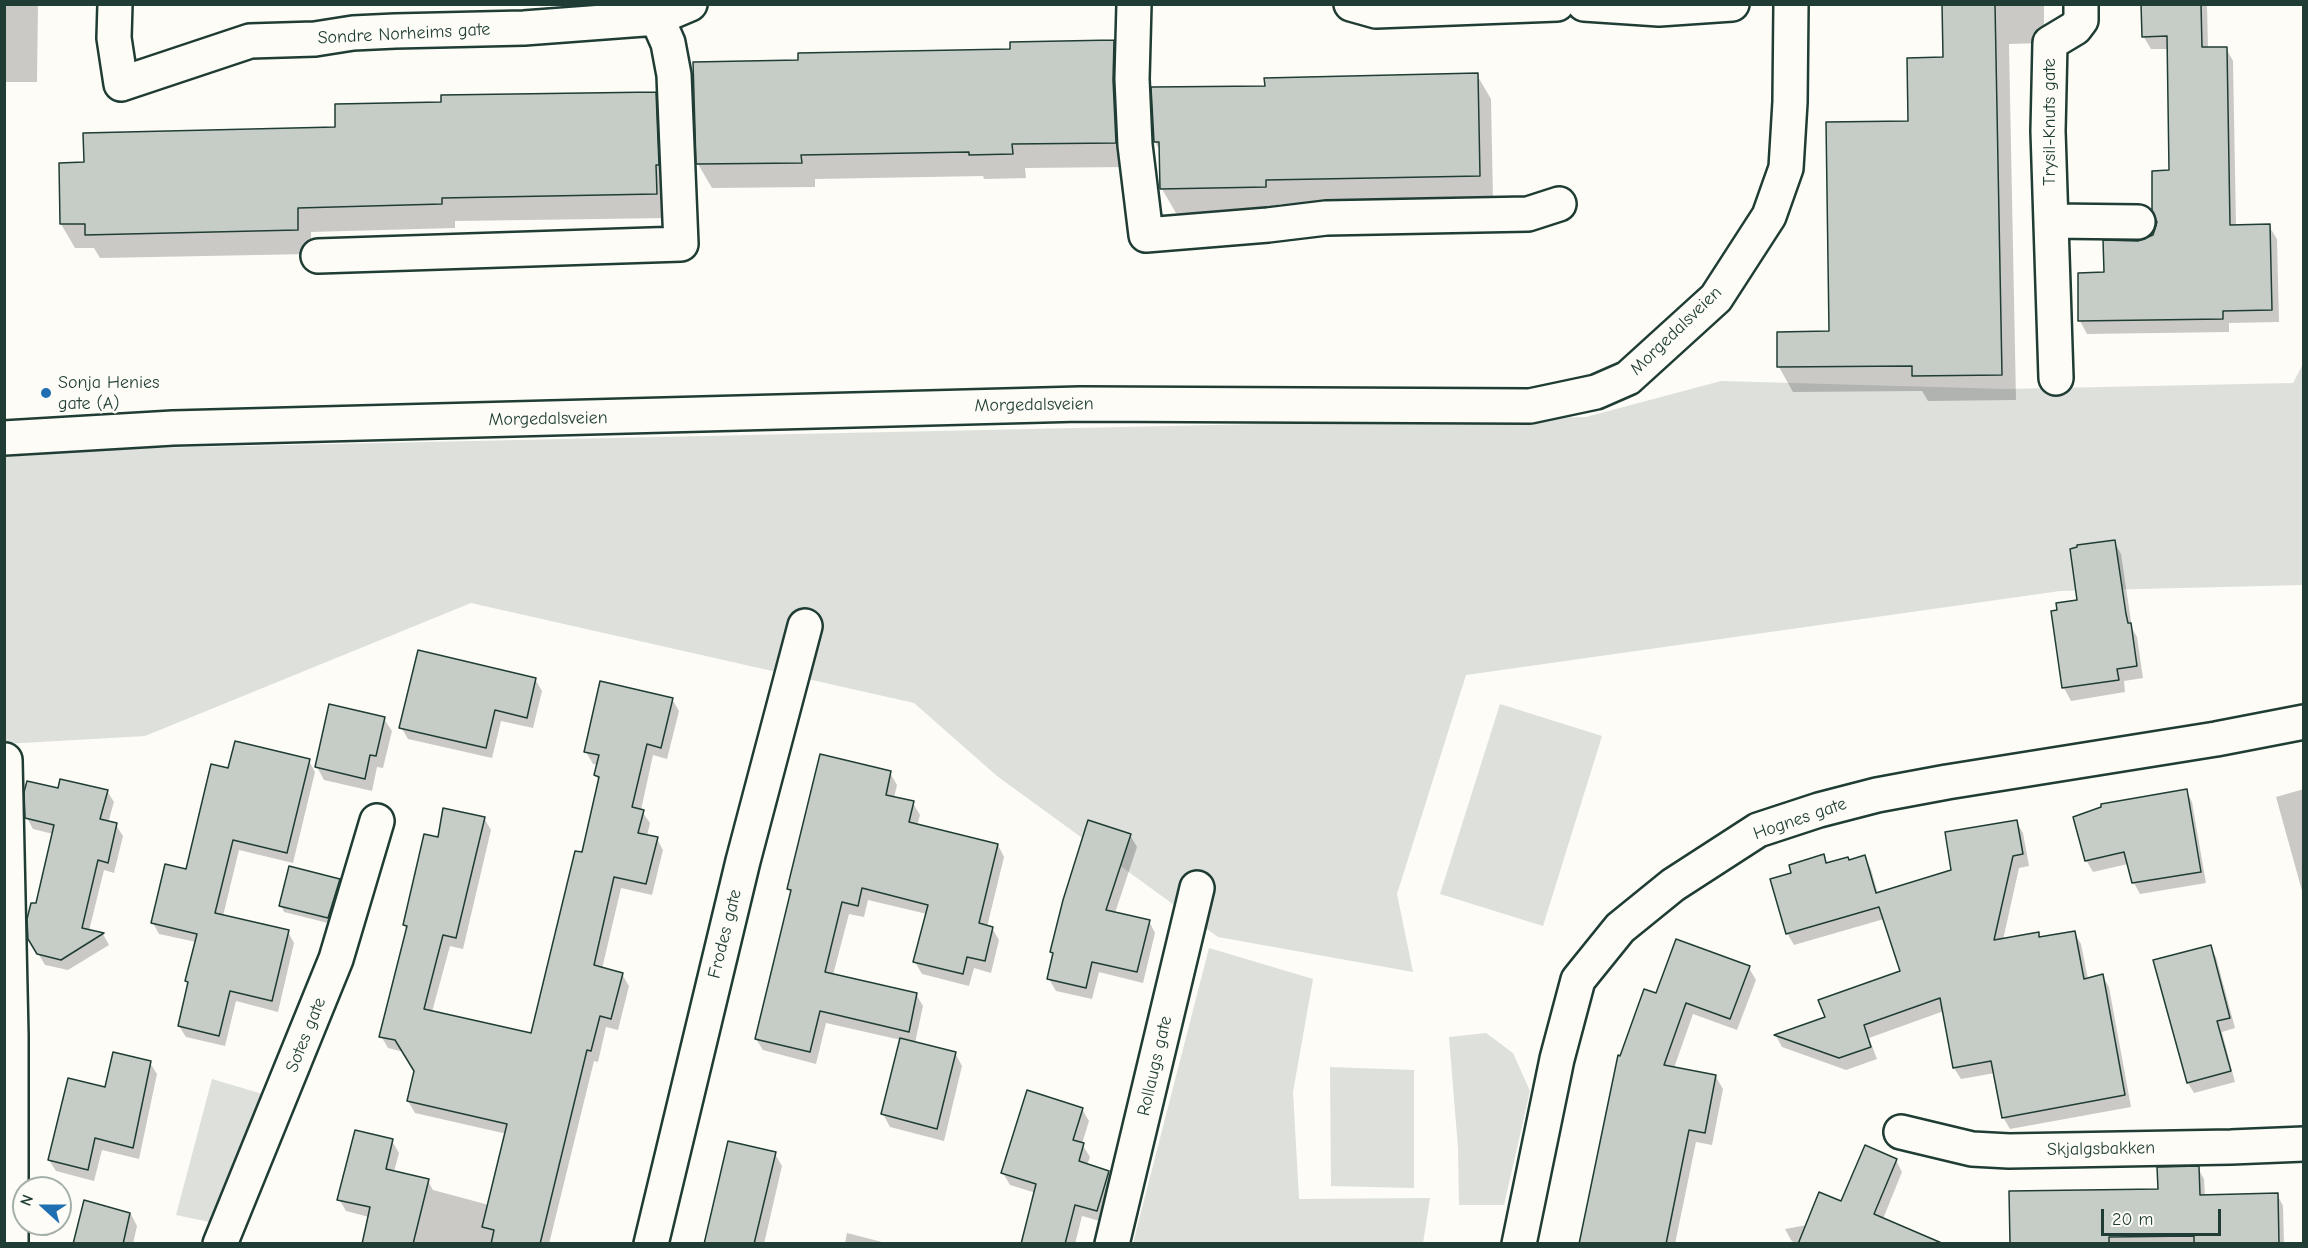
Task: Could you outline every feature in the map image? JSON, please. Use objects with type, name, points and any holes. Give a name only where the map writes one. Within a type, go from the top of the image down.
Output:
[{"type":"street","name":"Sondre Norheims gate","points":[[115,4],[114,38],[121,84],[250,41],[315,39],[353,33],[395,31],[524,28],[657,18],[690,4]]},
{"type":"street","points":[[1134,4],[1132,79],[1135,145],[1146,235],[1326,218],[1528,214],[1559,204]]},
{"type":"street","points":[[1351,4],[1376,11],[1557,4]]},
{"type":"street","points":[[1584,4],[1659,9],[1732,4]]},
{"type":"street","points":[[1771,4],[1791,5]]},
{"type":"street","name":"Trysil-Knuts gate","points":[[2056,378],[2048,130],[2050,43],[2075,28],[2081,20],[2081,4]]},
{"type":"street","name":"Morgedalsveien","points":[[4,438],[173,428],[1090,404],[1530,406],[1596,392],[1628,378],[1716,298],[1769,216],[1786,168],[1790,102],[1791,5]]},
{"type":"street","points":[[318,256],[681,244],[674,75],[668,42],[657,18]]},
{"type":"street","points":[[2051,221],[2138,222]]},
{"type":"street","name":"Frodes gate","points":[[651,1244],[743,861],[805,626]]},
{"type":"street","name":"Hognes gate","points":[[1519,1244],[1557,1059],[1578,980],[1620,928],[1673,885],[1758,830],[1877,795],[2046,765],[2216,739],[2304,722]]},
{"type":"street","points":[[5,760],[11,1244]]},
{"type":"street","name":"Sotes gate","points":[[220,1244],[336,959],[376,821]]},
{"type":"street","name":"Rollaugs gate","points":[[1112,1244],[1197,888]]},
{"type":"street","name":"Skjalgsbakken","points":[[1901,1132],[1972,1149],[2009,1151],[2304,1144]]},
{"type":"shaded area","points":[[2303,364],[2303,585],[2060,591],[1466,675],[1397,894],[1413,972],[1218,937],[997,776],[914,703],[471,603],[145,736],[5,744],[5,455],[55,450],[1586,417],[1721,381],[2006,389],[2293,383]]},
{"type":"shaded area","points":[[1500,704],[1602,736],[1543,926],[1440,894]]},
{"type":"shaded area","points":[[1209,948],[1313,979],[1293,1092],[1299,1199],[1430,1198],[1423,1243],[1133,1243]]},
{"type":"shaded area","points":[[1486,1033],[1513,1053],[1530,1091],[1504,1205],[1459,1205],[1458,1148],[1449,1037]]},
{"type":"shaded area","points":[[1330,1067],[1414,1070],[1414,1188],[1331,1186]]},
{"type":"shaded area","points":[[212,1079],[266,1095],[214,1223],[176,1215]]},
{"type":"building","points":[[1942,4],[1995,4],[2002,375],[1912,376],[1912,366],[1777,367],[1777,332],[1829,331],[1826,122],[1908,121],[1907,58],[1943,57]]},
{"type":"building","points":[[2141,4],[2201,4],[2202,47],[2227,47],[2230,225],[2270,224],[2272,310],[2223,311],[2223,319],[2078,321],[2078,273],[2104,272],[2103,240],[2138,241],[2153,235],[2157,222],[2152,211],[2152,171],[2169,170],[2167,36],[2142,37]]},
{"type":"building","points":[[1114,40],[1116,143],[1012,144],[1013,154],[969,155],[969,152],[801,155],[802,163],[696,164],[693,62],[798,60],[798,53],[1010,49],[1010,42]]},
{"type":"building","points":[[1478,73],[1480,176],[1266,180],[1266,187],[1160,189],[1159,142],[1154,142],[1151,87],[1265,86],[1264,78]]},
{"type":"building","points":[[656,92],[659,165],[656,165],[657,194],[442,198],[442,204],[298,208],[298,230],[85,235],[85,224],[60,224],[59,163],[84,162],[83,133],[335,127],[335,104],[441,102],[441,95]]},
{"type":"building","points":[[2115,540],[2126,614],[2128,623],[2131,623],[2137,666],[2117,669],[2119,680],[2062,688],[2051,611],[2057,610],[2056,603],[2077,600],[2070,549],[2077,545]]},
{"type":"building","points":[[418,650],[536,678],[527,718],[495,710],[486,748],[399,728]]},
{"type":"building","points":[[600,681],[673,698],[661,748],[647,744],[632,807],[644,810],[638,833],[658,837],[646,884],[614,877],[594,965],[623,973],[611,1019],[600,1016],[591,1051],[587,1050],[540,1244],[491,1244],[494,1230],[482,1227],[507,1124],[407,1101],[414,1071],[395,1040],[379,1037],[407,926],[403,925],[424,834],[438,837],[443,808],[485,817],[456,938],[443,935],[424,1009],[531,1033],[575,851],[582,852],[599,777],[594,775],[599,755],[584,752]]},
{"type":"building","points":[[329,704],[385,717],[376,756],[370,755],[365,779],[315,767]]},
{"type":"building","points":[[235,741],[310,759],[287,853],[233,840],[215,913],[289,930],[272,1001],[230,991],[219,1036],[178,1026],[188,982],[185,981],[197,934],[151,923],[165,864],[186,869],[211,764],[228,768]]},
{"type":"building","points":[[820,754],[891,771],[886,795],[914,801],[909,822],[998,844],[979,923],[993,927],[985,961],[967,957],[963,974],[913,962],[928,905],[862,888],[858,906],[842,902],[825,972],[917,993],[909,1032],[820,1011],[810,1052],[755,1039],[791,890],[787,889]]},
{"type":"building","points":[[60,779],[108,790],[100,819],[117,823],[108,863],[98,860],[82,928],[104,933],[61,960],[37,954],[28,939],[27,919],[31,903],[36,903],[54,825],[25,818],[24,792],[27,781],[58,788]]},
{"type":"building","points":[[2187,789],[2201,872],[2132,883],[2124,852],[2085,861],[2073,817],[2101,807],[2101,804]]},
{"type":"building","points":[[1088,820],[1131,834],[1106,910],[1150,920],[1137,972],[1092,962],[1086,988],[1047,979],[1053,953],[1050,952],[1063,900]]},
{"type":"building","points":[[2017,820],[2023,854],[2013,856],[1994,940],[2039,932],[2039,937],[2075,931],[2084,979],[2103,974],[2125,1095],[2002,1118],[1991,1061],[1953,1068],[1940,998],[1864,1025],[1871,1047],[1839,1058],[1774,1035],[1825,1017],[1818,1000],[1900,971],[1879,907],[1786,934],[1770,879],[1791,873],[1789,865],[1824,854],[1826,863],[1865,855],[1876,893],[1951,870],[1945,832]]},
{"type":"building","points":[[289,866],[340,879],[328,918],[279,906]]},
{"type":"building","points":[[1676,939],[1750,966],[1730,1019],[1686,1003],[1664,1065],[1716,1075],[1705,1133],[1689,1130],[1666,1244],[1579,1244],[1618,1055],[1620,1056],[1644,989],[1656,993]]},
{"type":"building","points":[[2211,945],[2230,1018],[2217,1021],[2231,1071],[2187,1083],[2153,960]]},
{"type":"building","points":[[900,1038],[956,1052],[937,1129],[881,1114]]},
{"type":"building","points":[[113,1052],[151,1061],[133,1148],[95,1138],[88,1170],[48,1160],[68,1078],[105,1087]]},
{"type":"building","points":[[1027,1090],[1083,1108],[1073,1140],[1084,1143],[1079,1161],[1109,1171],[1097,1211],[1075,1205],[1065,1244],[1021,1244],[1036,1184],[1001,1173]]},
{"type":"building","points":[[355,1130],[393,1139],[386,1169],[429,1179],[413,1244],[362,1244],[370,1207],[337,1200]]},
{"type":"building","points":[[728,1141],[776,1152],[754,1244],[704,1244]]},
{"type":"building","points":[[1865,1145],[1897,1159],[1874,1214],[1944,1244],[1798,1244],[1819,1192],[1841,1201]]},
{"type":"building","points":[[2199,1166],[2200,1195],[2278,1193],[2279,1244],[2194,1244],[2194,1236],[2109,1237],[2109,1244],[2010,1244],[2009,1191],[2158,1189],[2157,1167]]},
{"type":"building","points":[[84,1200],[130,1213],[123,1244],[73,1244]]},
{"type":"place","name":"Sonja Henies gate (A)","points":[[46,393]]}]
